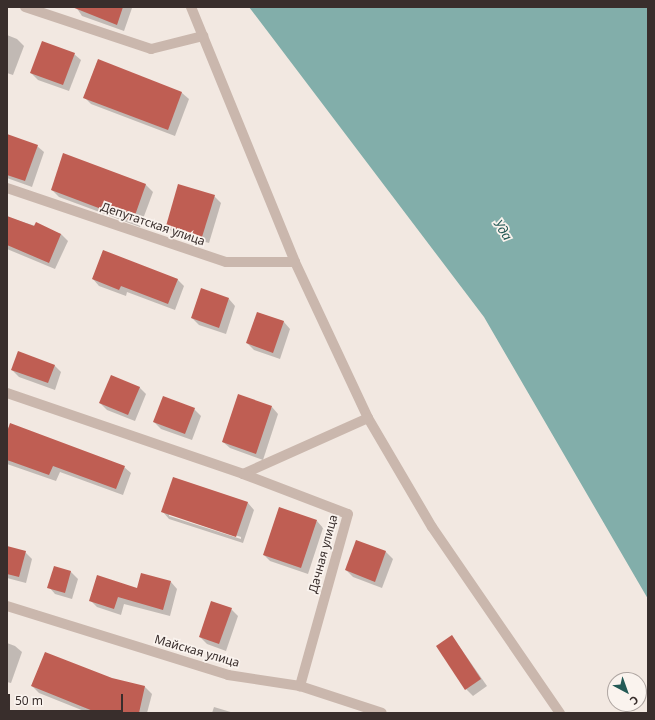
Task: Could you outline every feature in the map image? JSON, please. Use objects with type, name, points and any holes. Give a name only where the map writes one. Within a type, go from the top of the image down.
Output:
[{"type":"street","points":[[25,7],[151,49],[203,36]]},
{"type":"street","points":[[191,7],[295,262],[368,418],[432,527],[560,713]]},
{"type":"street","name":"Депутатская улица","points":[[7,188],[226,262],[295,262]]},
{"type":"street","name":"Дачная улица","points":[[7,393],[243,474],[348,514],[300,686]]},
{"type":"street","points":[[243,474],[368,418]]},
{"type":"street","name":"Майская улица","points":[[7,606],[228,676],[300,686],[382,713]]},
{"type":"water","name":"Уда","points":[[249,7],[648,7],[648,599],[484,317]]},
{"type":"building","points":[[72,7],[123,7],[117,25]]},
{"type":"building","points":[[42,41],[75,53],[63,85],[30,73]]},
{"type":"building","points":[[98,59],[182,92],[168,130],[83,98]]},
{"type":"building","points":[[7,134],[38,145],[25,181],[7,175]]},
{"type":"building","points":[[63,153],[146,184],[133,221],[51,190]]},
{"type":"building","points":[[178,184],[215,195],[202,237],[166,226]]},
{"type":"building","points":[[7,216],[34,226],[36,222],[61,234],[49,263],[7,245]]},
{"type":"building","points":[[103,250],[178,279],[168,304],[121,286],[119,290],[92,279]]},
{"type":"building","points":[[201,288],[229,298],[219,328],[191,318]]},
{"type":"building","points":[[257,312],[284,321],[273,353],[246,343]]},
{"type":"building","points":[[18,351],[55,365],[48,383],[11,370]]},
{"type":"building","points":[[111,375],[140,387],[128,415],[99,403]]},
{"type":"building","points":[[238,394],[272,406],[256,454],[222,442]]},
{"type":"building","points":[[163,396],[195,408],[185,434],[153,422]]},
{"type":"building","points":[[10,423],[125,466],[116,489],[53,466],[49,475],[7,460],[7,432]]},
{"type":"building","points":[[173,477],[248,502],[236,537],[161,512]]},
{"type":"building","points":[[279,507],[317,520],[301,568],[263,555]]},
{"type":"building","points":[[356,540],[386,551],[375,582],[345,570]]},
{"type":"building","points":[[7,546],[26,551],[19,577],[7,574]]},
{"type":"building","points":[[54,566],[71,571],[65,593],[47,588]]},
{"type":"building","points":[[141,573],[171,581],[163,610],[118,597],[114,609],[89,601],[97,575],[137,588]]},
{"type":"building","points":[[211,601],[232,608],[219,644],[199,637]]},
{"type":"building","points":[[452,635],[481,679],[465,690],[436,646]]},
{"type":"building","points":[[45,652],[112,678],[145,686],[139,713],[98,713],[31,686]]}]
